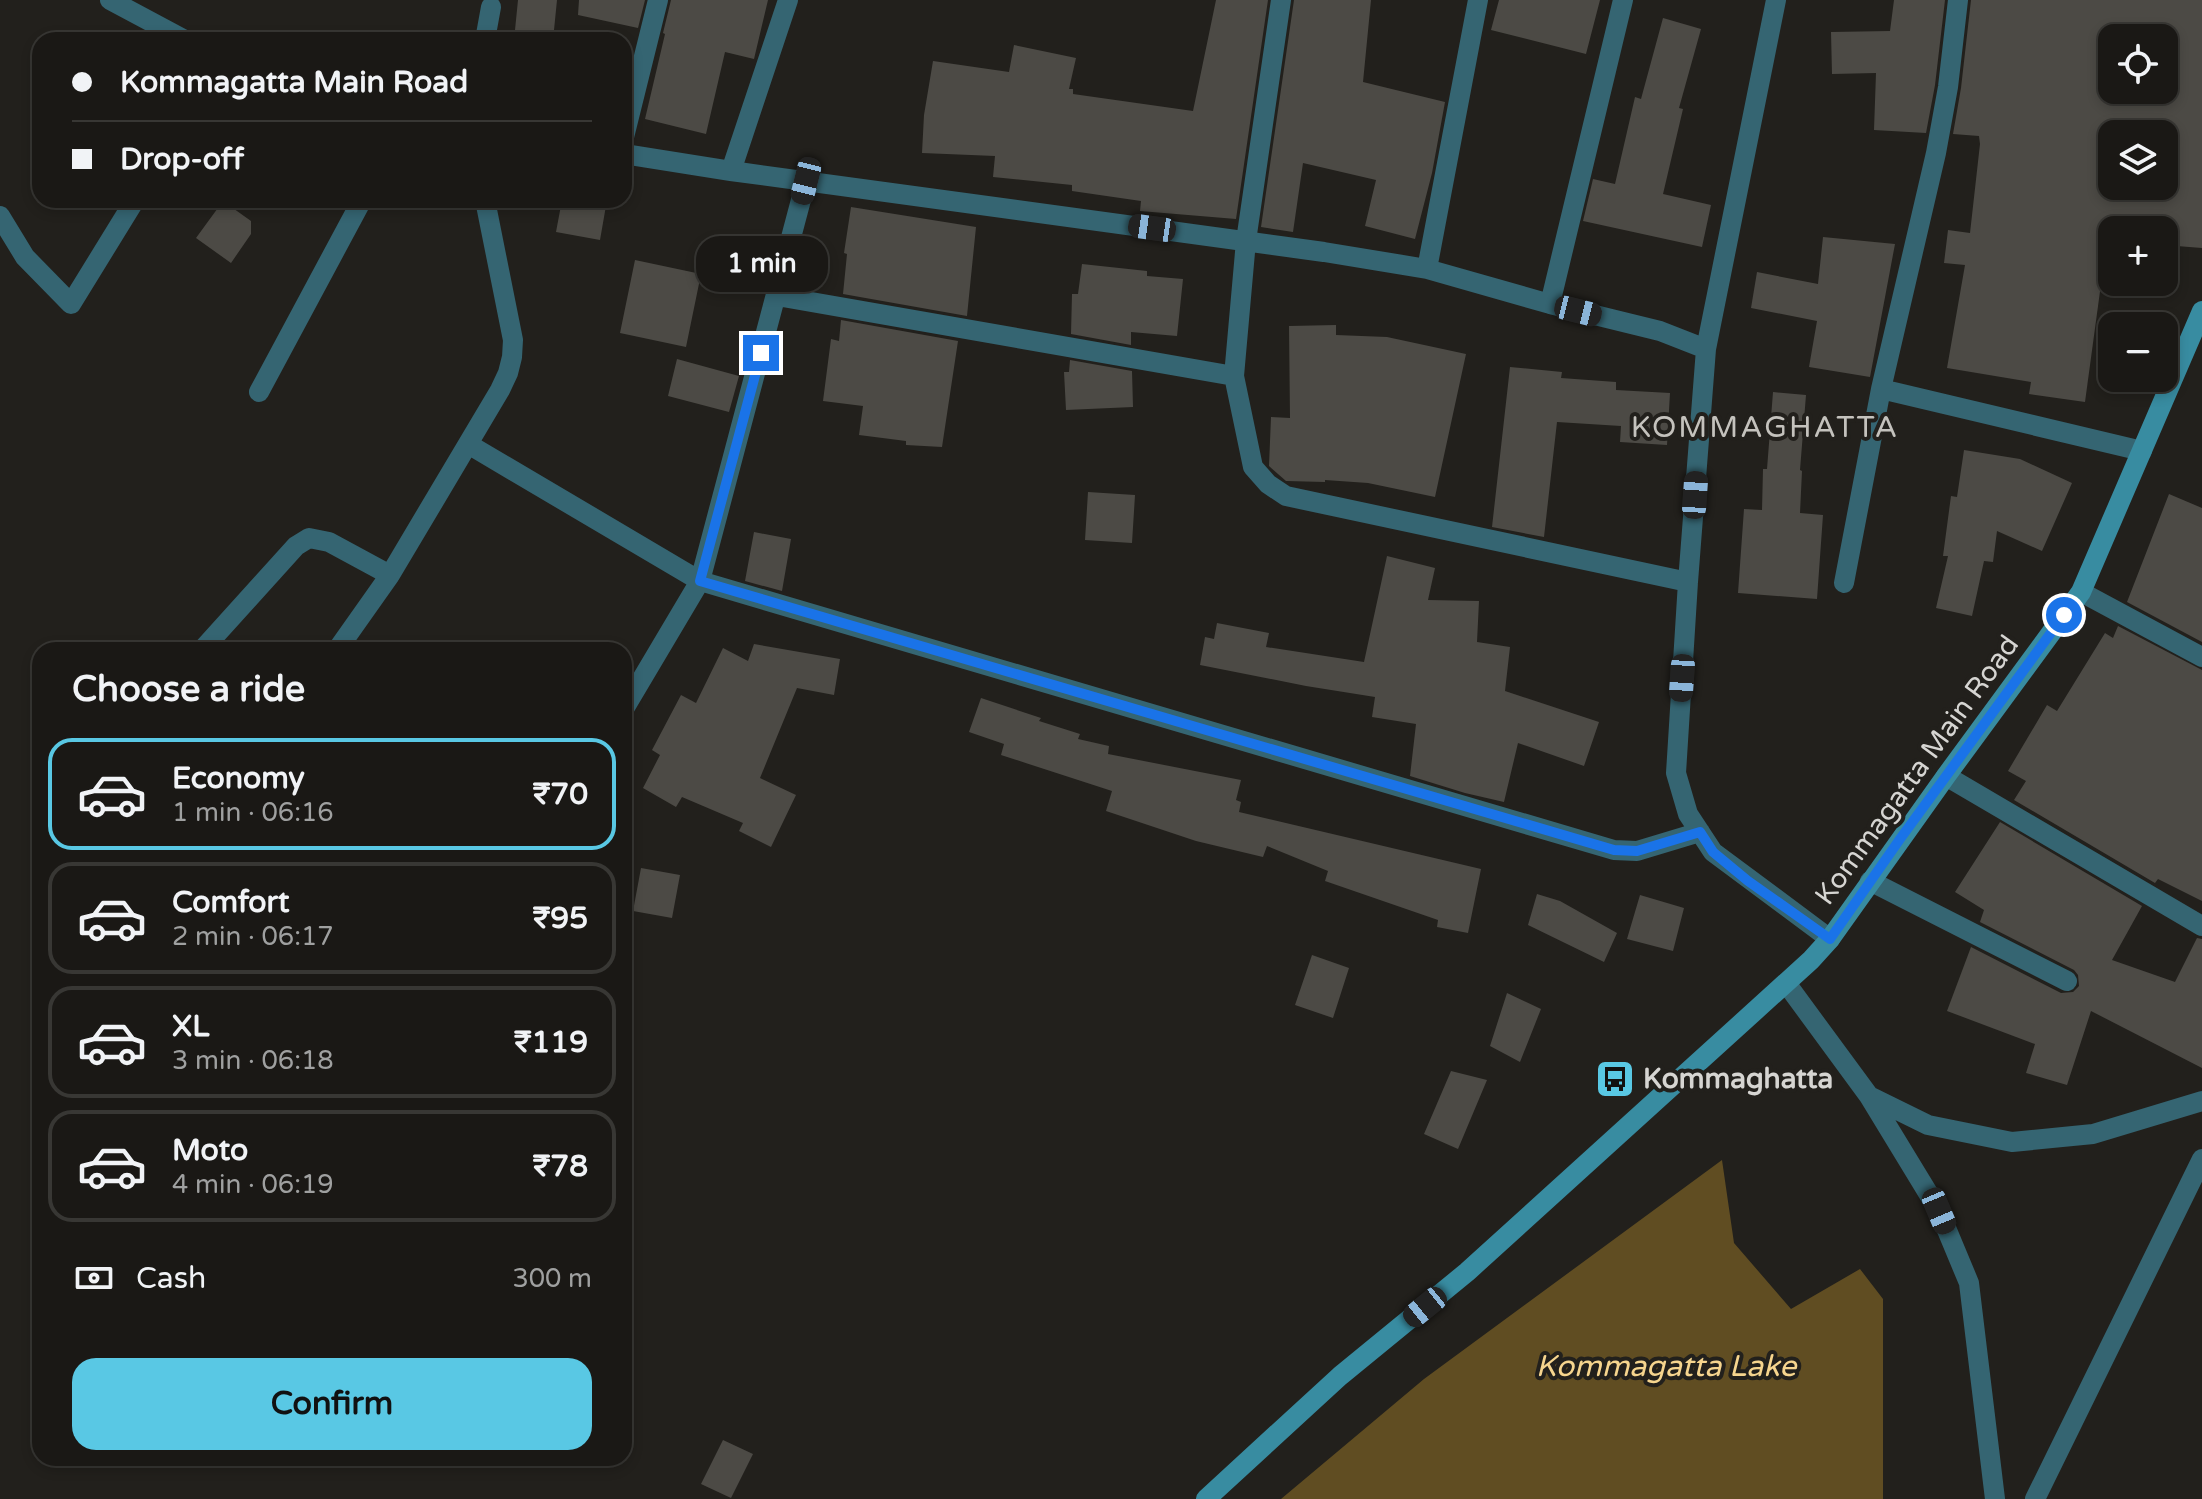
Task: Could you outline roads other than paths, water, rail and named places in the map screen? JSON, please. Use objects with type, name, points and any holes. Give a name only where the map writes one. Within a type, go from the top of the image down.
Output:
[{"type":"main road","name":"Kommagatta Main Road","points":[[1206,1499],[1340,1376],[1467,1272],[1786,983],[1830,939],[2081,592],[2202,311]]},
{"type":"street","points":[[110,0],[170,32]]},
{"type":"street","points":[[632,105],[658,0]]},
{"type":"street","points":[[731,171],[788,0]]},
{"type":"street","points":[[1281,0],[1246,241],[1234,376],[1253,467],[1268,484],[1286,496],[1688,582]]},
{"type":"street","points":[[1427,269],[1478,0]]},
{"type":"street","points":[[1550,304],[1623,0]]},
{"type":"street","points":[[1776,0],[1706,349],[1676,773],[1688,814],[1713,852],[1830,939]]},
{"type":"street","points":[[1844,583],[1881,389],[1936,153],[1948,87],[1958,0]]},
{"type":"street","points":[[486,32],[491,7]]},
{"type":"street","points":[[632,155],[1427,269],[1660,331],[1706,349]]},
{"type":"street","points":[[632,696],[700,581],[806,181]]},
{"type":"street","points":[[0,216],[25,257],[71,304],[130,208]]},
{"type":"street","points":[[259,392],[358,208]]},
{"type":"street","points":[[343,642],[390,575],[508,373],[513,340],[487,208]]},
{"type":"street","points":[[777,296],[1234,376]]},
{"type":"street","points":[[1881,389],[2142,451]]},
{"type":"street","points":[[468,444],[700,581],[1614,850],[1637,851],[1700,832]]},
{"type":"street","points":[[209,642],[296,546],[309,538],[329,542],[390,575]]},
{"type":"street","points":[[2081,592],[2202,657]]},
{"type":"street","points":[[1946,776],[2202,926]]},
{"type":"street","points":[[1870,881],[2067,981]]},
{"type":"street","points":[[1786,983],[1869,1096],[1939,1211],[1969,1283],[1995,1499]]},
{"type":"street","points":[[1869,1096],[1928,1125],[2012,1142],[2093,1134],[2202,1101]]},
{"type":"street","points":[[2035,1499],[2202,1159]]},
{"type":"water","name":"Kommagatta Lake","points":[[1722,1160],[1734,1243],[1791,1309],[1860,1269],[1883,1299],[1883,1499],[1281,1499],[1424,1379]]},
{"type":"place","name":"Kommaghatta","points":[[1615,1079]]},
{"type":"district","name":"KOMMAGHATTA","points":[[1765,427]]}]
